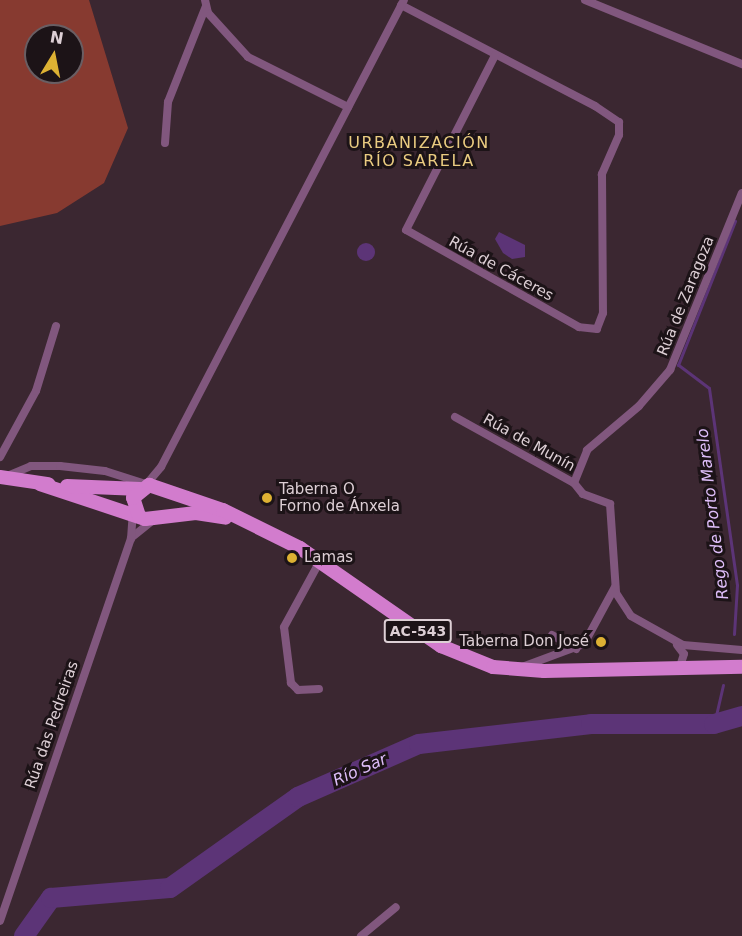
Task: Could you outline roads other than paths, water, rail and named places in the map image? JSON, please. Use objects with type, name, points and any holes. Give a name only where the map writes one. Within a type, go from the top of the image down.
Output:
[{"type":"main road","name":"AC-543","points":[[1,478],[39,484],[155,488],[260,526],[320,561],[441,646],[514,670],[742,667]]},
{"type":"main road","name":"AC-543","points":[[39,484],[133,513],[157,518],[196,513],[260,526]]},
{"type":"main road","points":[[133,513],[155,488],[167,507],[157,518]]},
{"type":"main road","name":"AC-543","points":[[642,668],[742,659]]},
{"type":"street","points":[[585,0],[742,64]]},
{"type":"street","points":[[205,3],[248,57],[348,107]]},
{"type":"street","points":[[165,143],[168,102],[205,3]]},
{"type":"street","points":[[155,488],[161,467],[402,3],[495,55]]},
{"type":"street","name":"Rúa de Cáceres","points":[[495,55],[604,111],[620,127],[602,174],[603,314],[592,330],[409,234],[409,221],[495,55]]},
{"type":"street","name":"Rúa de Zaragoza","points":[[574,483],[587,450],[639,406],[670,370],[742,193]]},
{"type":"street","points":[[0,457],[39,382],[56,326]]},
{"type":"street","name":"Rúa de Munín","points":[[455,417],[574,483],[583,494],[612,508],[615,587],[626,612],[674,642],[706,650],[742,650]]},
{"type":"street","points":[[1,478],[31,466],[60,466],[105,471],[155,488]]},
{"type":"street","points":[[155,488],[161,467]]},
{"type":"street","name":"Rúa das Pedreiras","points":[[0,921],[130,539],[133,513]]},
{"type":"street","points":[[130,539],[157,518]]},
{"type":"street","points":[[319,689],[298,690],[291,683],[284,627],[320,561]]},
{"type":"street","name":"Rúa de Munín","points":[[576,649],[588,640],[615,587]]},
{"type":"street","points":[[552,634],[576,649]]},
{"type":"street","points":[[674,642],[684,654],[681,663]]},
{"type":"street","points":[[514,670],[576,649]]},
{"type":"street","points":[[361,936],[396,908]]},
{"type":"waterway","name":"Rego de Porto Marelo","points":[[734,634],[737,585],[709,388],[678,365],[735,221]]},
{"type":"waterway","name":"Rego de Porto Marelo","points":[[714,724],[723,685]]},
{"type":"waterway","name":"Río Sar","points":[[24,936],[51,898],[170,888],[298,797],[419,744],[591,724],[714,724],[742,716]]},
{"type":"place","name":"Taberna O Forno de Ánxela","points":[[267,498]]},
{"type":"place","name":"Lamas","points":[[292,558]]},
{"type":"place","name":"Taberna Don José","points":[[601,642]]},
{"type":"district","name":"URBANIZACIÓN RÍO SARELA","points":[[419,152]]}]
